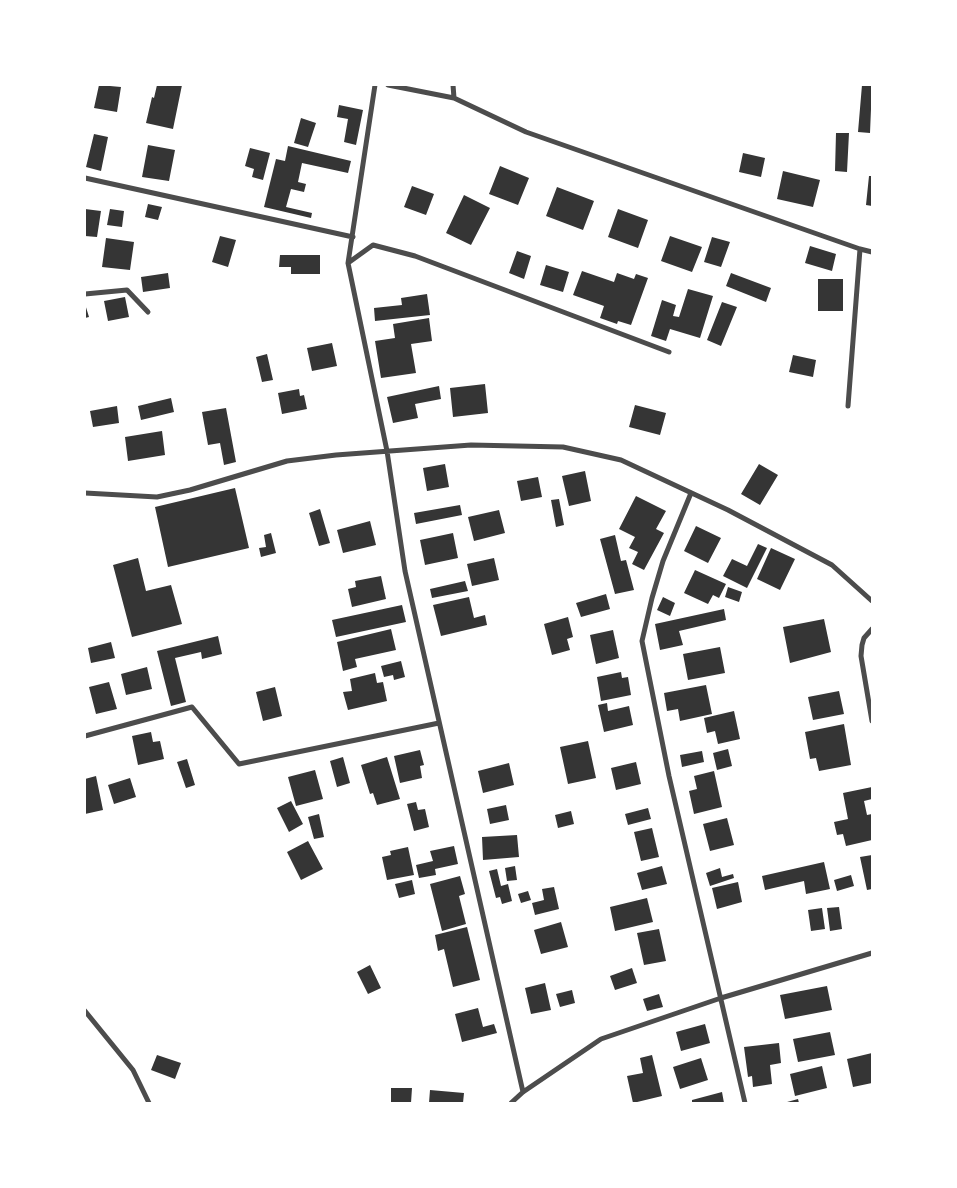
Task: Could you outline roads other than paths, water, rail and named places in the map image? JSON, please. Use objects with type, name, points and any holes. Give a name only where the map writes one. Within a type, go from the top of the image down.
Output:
[{"type":"street","points":[[375,85],[348,263],[386,452],[405,571],[523,1092]]},
{"type":"street","points":[[388,85],[454,98],[526,132],[860,250],[872,252]]},
{"type":"street","points":[[453,85],[454,98]]},
{"type":"street","points":[[85,178],[353,236]]},
{"type":"street","points":[[348,263],[373,245],[415,256],[669,352]]},
{"type":"street","points":[[848,406],[860,250]]},
{"type":"street","points":[[85,294],[127,290],[148,312]]},
{"type":"street","points":[[85,493],[157,498],[190,490],[287,460],[471,445],[563,447],[621,460],[728,510],[832,565],[872,601]]},
{"type":"street","points":[[691,493],[663,561],[642,641],[669,776],[745,1103]]},
{"type":"street","points":[[872,629],[864,638],[861,656],[872,722]]},
{"type":"street","points":[[85,736],[192,707],[239,764],[439,723]]},
{"type":"street","points":[[511,1103],[523,1092],[601,1039],[721,998],[872,953]]},
{"type":"street","points":[[85,1011],[133,1070],[149,1103]]}]
